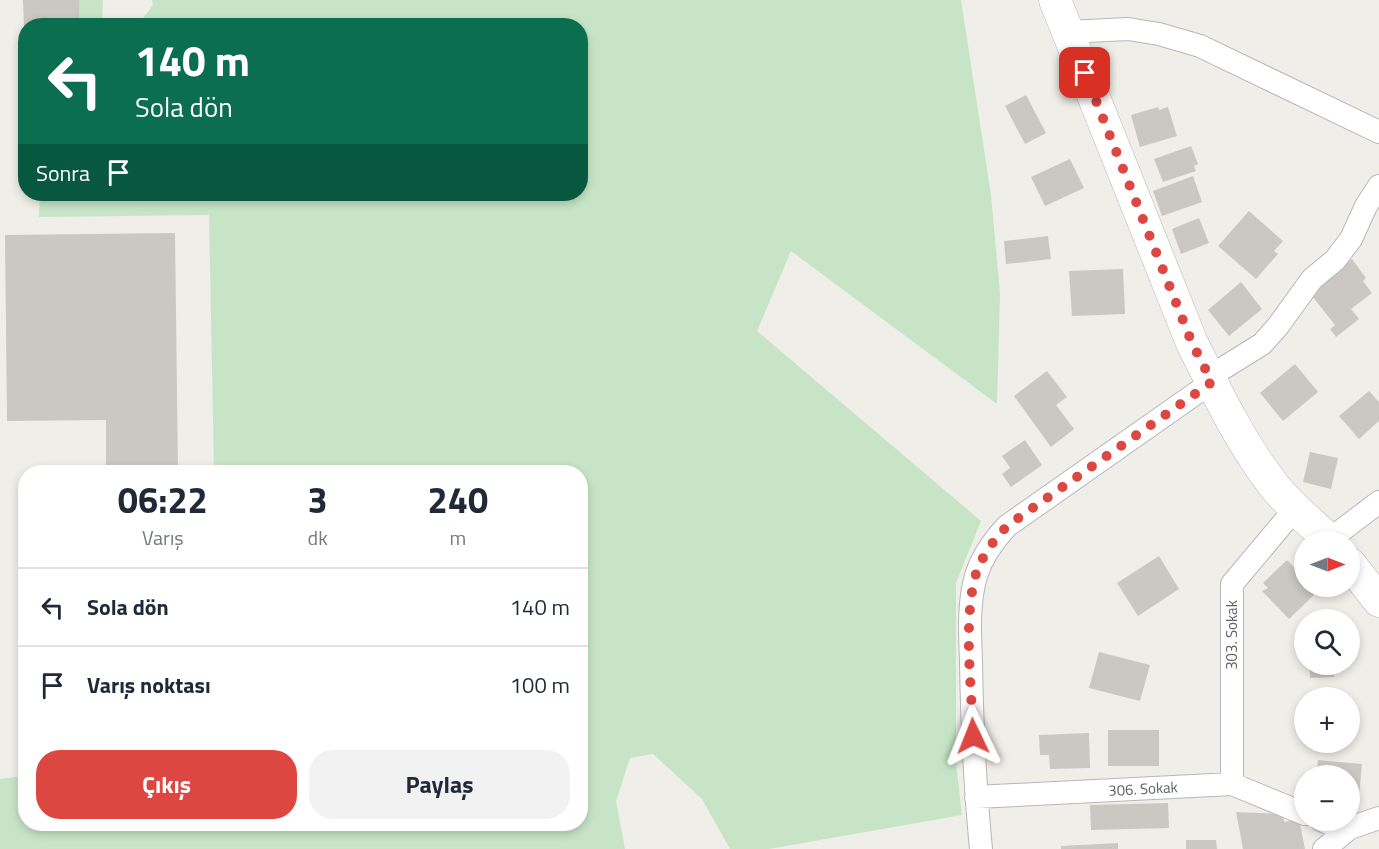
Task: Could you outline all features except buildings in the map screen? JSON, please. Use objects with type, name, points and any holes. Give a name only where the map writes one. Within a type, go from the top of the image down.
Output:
[{"type":"street","points":[[1055,0],[1192,343],[1257,460],[1295,509],[1319,531]]},
{"type":"street","points":[[1068,32],[1128,29],[1159,34],[1200,46],[1379,132]]},
{"type":"street","points":[[981,849],[976,797],[970,621],[975,578],[991,544],[1007,526],[1262,344],[1278,326],[1311,279],[1335,260],[1351,239],[1366,206],[1379,186]]},
{"type":"street","points":[[1343,531],[1379,502]]},
{"type":"street","name":"303. Sokak","points":[[1232,784],[1232,584],[1295,509]]},
{"type":"street","points":[[1360,577],[1379,601]]},
{"type":"street","name":"306. Sokak","points":[[976,797],[1232,784],[1294,809]]},
{"type":"street","points":[[1360,825],[1379,818]]},
{"type":"street","points":[[1324,849],[1346,831]]},
{"type":"green space","points":[[79,0],[103,0],[102,18],[80,18]]},
{"type":"green space","points":[[152,0],[961,0],[991,195],[1000,293],[997,404],[791,251],[757,331],[981,521],[956,583],[956,762],[962,815],[769,849],[730,849],[702,799],[653,754],[630,758],[616,801],[625,849],[0,849],[0,779],[18,777],[18,831],[588,831],[588,465],[214,465],[209,215],[39,217],[40,201],[588,201],[588,18],[143,18],[153,5]]},
{"type":"route","points":[[973,736],[970,621],[972,597],[975,578],[991,544],[1007,526],[1212,382],[1192,343],[1085,73]]}]
